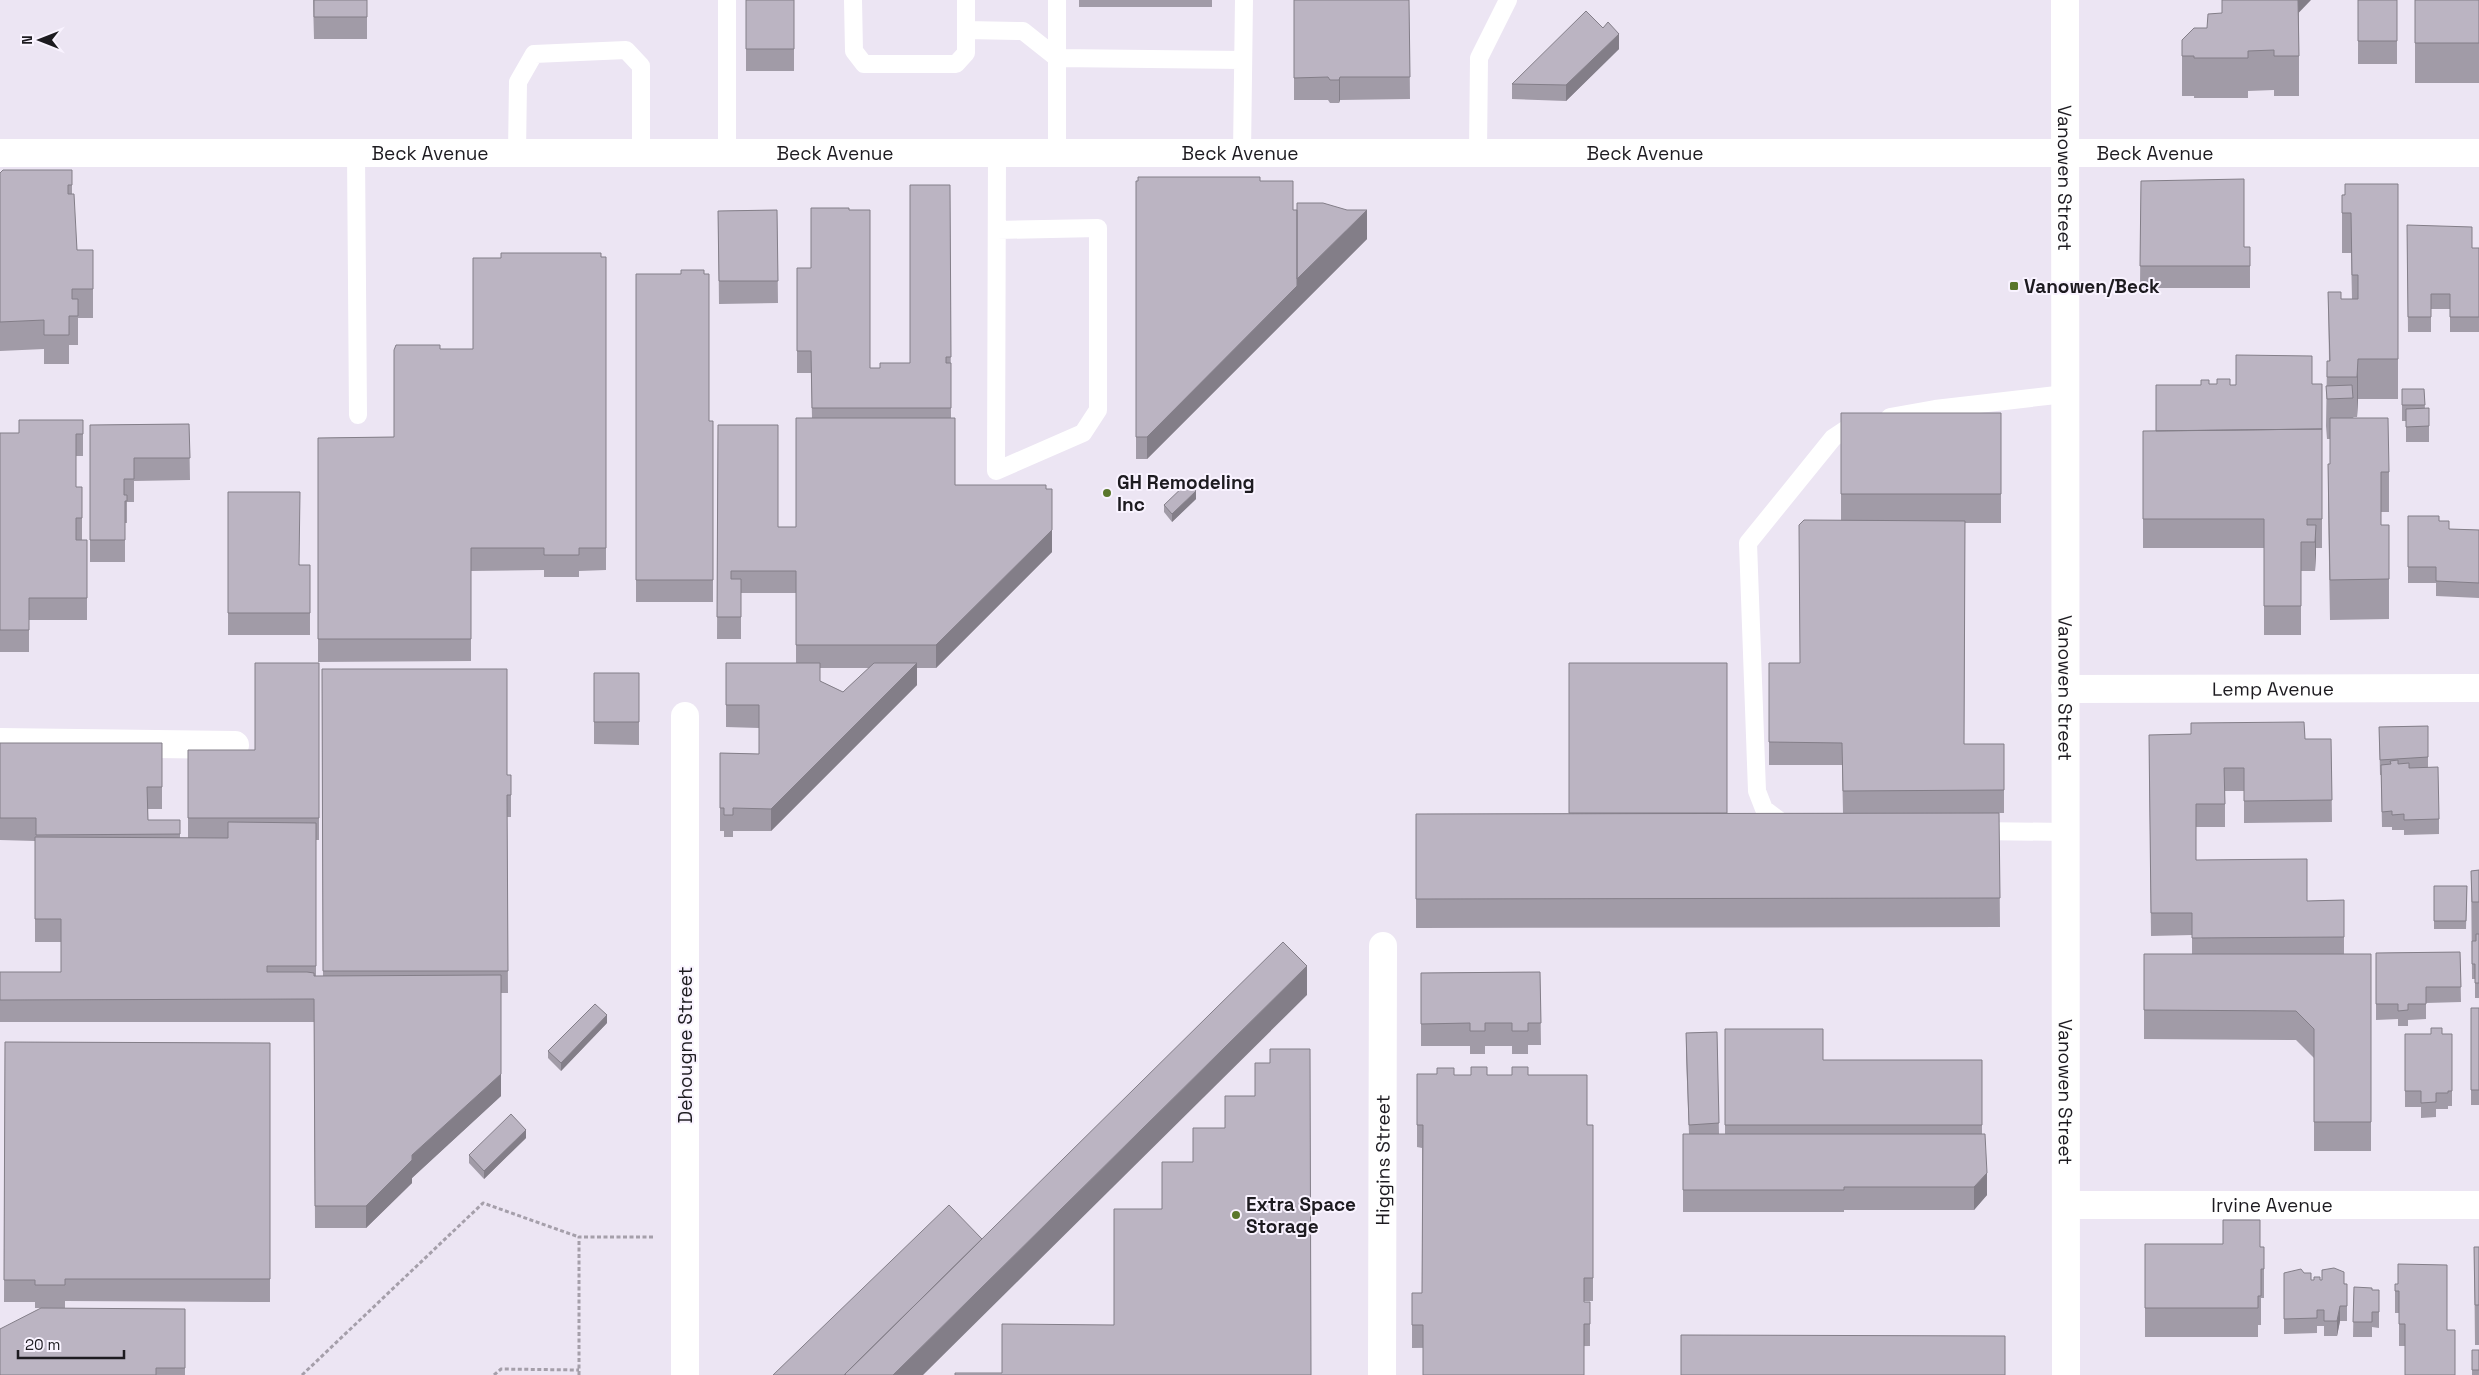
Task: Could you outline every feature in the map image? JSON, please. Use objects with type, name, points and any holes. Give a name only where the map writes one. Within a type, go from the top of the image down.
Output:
[{"type":"street","name":"Vanowen Street","points":[[2065,0],[2066,1375]]},
{"type":"street","name":"Beck Avenue","points":[[0,153],[2479,153]]},
{"type":"street","name":"Lemp Avenue","points":[[2065,689],[2479,688]]},
{"type":"street","name":"Dehougne Street","points":[[685,716],[686,1375]]},
{"type":"street","points":[[0,742],[235,745]]},
{"type":"street","name":"Higgins Street","points":[[1382,1375],[1383,946]]},
{"type":"street","name":"Irvine Avenue","points":[[2066,1205],[2479,1205]]},
{"type":"lane","points":[[726,0],[727,154]]},
{"type":"lane","points":[[853,0],[854,52],[864,64],[956,64],[966,53],[966,0]]},
{"type":"lane","points":[[1057,0],[1057,154]]},
{"type":"lane","points":[[1242,153],[1244,0]]},
{"type":"lane","points":[[1478,152],[1479,58],[1508,0]]},
{"type":"lane","points":[[966,30],[1023,32],[1057,58],[1243,60]]},
{"type":"lane","points":[[517,154],[518,82],[534,54],[626,50],[641,66],[641,154]]},
{"type":"lane","points":[[356,154],[358,415]]},
{"type":"lane","points":[[997,154],[996,470],[1083,434],[1098,410],[1098,228],[997,230]]},
{"type":"lane","points":[[1802,830],[1792,830],[1764,809],[1756,790],[1748,543],[1833,438],[1854,424],[1935,409],[2065,394]]},
{"type":"lane","points":[[1958,831],[2066,832]]},
{"type":"path","points":[[302,1375],[483,1203],[580,1237],[685,1237]]},
{"type":"path","points":[[579,1375],[580,1237]]},
{"type":"path","points":[[494,1375],[501,1369],[579,1370]]},
{"type":"building","points":[[314,0],[367,0],[367,17],[314,17]]},
{"type":"building","points":[[746,0],[794,0],[794,49],[746,49]]},
{"type":"building","points":[[1294,0],[1409,0],[1410,77],[1340,77],[1339,80],[1330,80],[1328,77],[1294,78]]},
{"type":"building","points":[[2222,0],[2298,0],[2299,56],[2274,56],[2274,50],[2248,51],[2248,58],[2194,58],[2194,56],[2182,56],[2182,40],[2194,28],[2207,28],[2208,14],[2222,13]]},
{"type":"building","points":[[2358,0],[2397,0],[2397,41],[2358,41]]},
{"type":"building","points":[[2415,0],[2479,0],[2479,43],[2415,43]]},
{"type":"building","points":[[1586,11],[1603,28],[1608,22],[1619,34],[1566,85],[1512,84]]},
{"type":"building","points":[[3,170],[72,170],[72,185],[68,185],[68,194],[74,194],[77,250],[93,250],[93,289],[72,289],[72,299],[78,299],[78,316],[69,316],[69,335],[44,335],[44,320],[0,322],[0,173]]},
{"type":"building","points":[[1138,177],[1260,177],[1260,181],[1293,181],[1293,210],[1297,210],[1297,286],[1147,437],[1136,437],[1136,181],[1138,181]]},
{"type":"building","points":[[2244,179],[2244,247],[2250,247],[2250,266],[2140,266],[2141,181]]},
{"type":"building","points":[[2345,184],[2398,184],[2398,359],[2358,359],[2357,377],[2327,377],[2327,361],[2330,361],[2328,292],[2341,292],[2341,299],[2358,299],[2358,275],[2352,275],[2351,213],[2342,213],[2342,195],[2345,195]]},
{"type":"building","points":[[910,185],[950,185],[951,357],[946,357],[946,363],[951,363],[951,408],[812,408],[811,351],[797,351],[797,268],[811,268],[811,208],[870,210],[870,368],[880,368],[880,363],[910,363]]},
{"type":"building","points":[[1297,203],[1323,203],[1347,210],[1367,210],[1297,279]]},
{"type":"building","points":[[777,210],[778,281],[719,281],[718,211]]},
{"type":"building","points":[[2407,225],[2472,227],[2472,248],[2479,248],[2479,317],[2450,317],[2450,294],[2431,294],[2431,317],[2408,317]]},
{"type":"building","points":[[501,253],[601,253],[601,257],[606,257],[606,548],[579,548],[579,555],[544,555],[544,548],[471,548],[471,639],[318,639],[318,438],[394,437],[394,350],[396,345],[440,345],[440,349],[473,349],[473,258],[501,258]]},
{"type":"building","points":[[681,270],[704,270],[704,274],[709,274],[709,421],[713,421],[713,580],[636,580],[636,274],[681,274]]},
{"type":"building","points":[[2236,355],[2312,356],[2312,384],[2322,384],[2322,429],[2156,431],[2156,385],[2201,385],[2201,380],[2209,380],[2209,384],[2217,384],[2217,379],[2230,379],[2230,385],[2236,385]]},
{"type":"building","points":[[2352,385],[2353,398],[2327,399],[2326,386]]},
{"type":"building","points":[[2402,389],[2424,389],[2425,405],[2402,405]]},
{"type":"building","points":[[2429,408],[2429,426],[2406,427],[2406,409]]},
{"type":"building","points":[[1841,413],[2001,413],[2001,494],[1841,494]]},
{"type":"building","points":[[796,418],[955,418],[955,485],[1046,485],[1046,489],[1052,489],[1052,530],[936,645],[796,645],[796,571],[731,571],[731,579],[741,579],[741,617],[717,617],[718,425],[778,425],[778,527],[796,527]]},
{"type":"building","points":[[2330,418],[2388,418],[2389,472],[2381,472],[2381,525],[2389,525],[2389,579],[2330,580],[2328,464],[2330,464]]},
{"type":"building","points":[[19,420],[83,420],[83,434],[76,434],[76,487],[82,487],[82,518],[76,518],[76,540],[87,540],[87,598],[29,598],[29,630],[0,630],[0,433],[19,433]]},
{"type":"building","points":[[189,424],[190,458],[134,458],[134,479],[124,479],[124,495],[127,495],[127,501],[125,501],[125,540],[90,540],[90,425]]},
{"type":"building","points":[[2322,429],[2322,519],[2307,519],[2307,525],[2316,525],[2315,542],[2301,542],[2301,606],[2264,606],[2264,519],[2143,519],[2143,431]]},
{"type":"building","points":[[1188,482],[1196,491],[1172,514],[1164,505]]},
{"type":"building","points":[[228,492],[300,492],[299,565],[310,565],[310,613],[228,613]]},
{"type":"building","points":[[2408,516],[2439,516],[2439,521],[2449,521],[2449,529],[2479,530],[2479,583],[2436,581],[2436,567],[2408,567]]},
{"type":"building","points":[[1804,520],[1965,521],[1964,744],[2004,744],[2004,790],[1843,791],[1842,743],[1769,742],[1769,663],[1800,663],[1799,525]]},
{"type":"building","points":[[255,663],[319,663],[319,818],[188,818],[188,750],[255,750]]},
{"type":"building","points":[[726,663],[820,663],[820,681],[843,692],[874,663],[917,663],[771,809],[733,808],[733,815],[724,815],[724,808],[720,808],[720,753],[759,754],[759,705],[726,705]]},
{"type":"building","points":[[1569,663],[1727,663],[1727,813],[1569,813]]},
{"type":"building","points":[[322,669],[507,669],[507,775],[511,775],[511,795],[507,795],[508,971],[323,971]]},
{"type":"building","points":[[594,673],[639,673],[639,722],[594,722]]},
{"type":"building","points":[[2304,722],[2305,739],[2331,739],[2332,800],[2244,801],[2244,768],[2224,768],[2225,804],[2196,804],[2196,860],[2307,859],[2307,901],[2344,900],[2344,937],[2192,938],[2192,913],[2151,913],[2149,735],[2191,734],[2191,723]]},
{"type":"building","points":[[2428,726],[2428,757],[2380,760],[2379,727]]},
{"type":"building","points":[[0,743],[162,743],[162,787],[147,787],[148,820],[180,820],[180,834],[36,835],[36,818],[0,818]]},
{"type":"building","points":[[2398,760],[2398,764],[2409,763],[2409,768],[2438,767],[2439,819],[2404,820],[2404,814],[2392,815],[2392,811],[2382,812],[2381,765],[2391,764],[2390,761]]},
{"type":"building","points":[[1999,813],[2000,898],[1416,899],[1416,814]]},
{"type":"building","points":[[228,822],[316,823],[316,966],[267,966],[267,972],[307,972],[314,973],[314,976],[501,975],[501,1074],[412,1155],[412,1160],[366,1206],[315,1206],[314,999],[0,1000],[0,972],[61,972],[61,919],[35,919],[35,837],[228,838]]},
{"type":"building","points":[[2479,870],[2479,902],[2472,902],[2471,871]]},
{"type":"building","points":[[2434,886],[2467,886],[2466,921],[2434,921]]},
{"type":"building","points":[[2476,934],[2479,934],[2479,983],[2475,983],[2475,964],[2472,964],[2472,941],[2476,941]]},
{"type":"building","points":[[1283,942],[1307,966],[893,1375],[845,1374]]},
{"type":"building","points":[[2460,952],[2461,987],[2426,987],[2426,1004],[2408,1004],[2408,1010],[2398,1011],[2398,1004],[2376,1004],[2376,953]]},
{"type":"building","points":[[2144,954],[2371,954],[2371,1122],[2314,1122],[2314,1029],[2296,1011],[2144,1010]]},
{"type":"building","points":[[1540,972],[1541,1023],[1528,1023],[1528,1031],[1512,1031],[1512,1023],[1485,1023],[1485,1031],[1470,1031],[1470,1023],[1421,1024],[1421,973]]},
{"type":"building","points":[[595,1004],[607,1015],[561,1063],[548,1051]]},
{"type":"building","points":[[2471,1008],[2479,1008],[2479,1090],[2471,1090]]},
{"type":"building","points":[[2431,1028],[2442,1028],[2442,1034],[2452,1034],[2452,1091],[2436,1093],[2436,1102],[2421,1103],[2421,1091],[2405,1091],[2405,1034],[2431,1034]]},
{"type":"building","points":[[1725,1029],[1823,1029],[1823,1060],[1982,1060],[1982,1125],[1725,1125]]},
{"type":"building","points":[[1717,1032],[1719,1123],[1689,1125],[1686,1033]]},
{"type":"building","points":[[5,1042],[270,1043],[270,1279],[65,1279],[65,1285],[35,1285],[35,1280],[4,1280]]},
{"type":"building","name":"Extra Space Storage","points":[[1270,1049],[1310,1049],[1311,1375],[955,1375],[955,1373],[1002,1373],[1002,1324],[1114,1325],[1114,1209],[1162,1209],[1162,1162],[1193,1162],[1193,1128],[1225,1128],[1225,1096],[1255,1096],[1255,1063],[1270,1063]]},
{"type":"building","points":[[1471,1067],[1487,1067],[1487,1075],[1512,1075],[1512,1067],[1528,1067],[1528,1075],[1587,1075],[1587,1125],[1593,1125],[1593,1278],[1584,1278],[1584,1302],[1590,1302],[1590,1324],[1584,1324],[1584,1375],[1423,1375],[1423,1325],[1412,1325],[1412,1293],[1422,1293],[1423,1125],[1417,1125],[1417,1074],[1437,1074],[1437,1068],[1454,1068],[1454,1075],[1471,1075]]},
{"type":"building","points":[[511,1114],[526,1130],[484,1171],[469,1155]]},
{"type":"building","points":[[1683,1134],[1985,1134],[1987,1173],[1974,1187],[1844,1187],[1844,1190],[1683,1190]]},
{"type":"building","points":[[949,1205],[982,1239],[844,1375],[773,1375]]},
{"type":"building","points":[[2223,1220],[2260,1220],[2260,1247],[2264,1247],[2264,1269],[2261,1269],[2261,1296],[2258,1296],[2258,1308],[2145,1308],[2145,1244],[2223,1244]]},
{"type":"building","points":[[2474,1247],[2479,1247],[2479,1305],[2475,1305]]},
{"type":"building","points":[[2398,1264],[2447,1265],[2447,1330],[2455,1330],[2455,1375],[2405,1375],[2405,1324],[2399,1324],[2399,1291],[2395,1291],[2395,1284],[2398,1284]]},
{"type":"building","points":[[2334,1268],[2344,1272],[2344,1284],[2347,1284],[2347,1306],[2340,1306],[2337,1321],[2324,1321],[2324,1310],[2317,1310],[2317,1318],[2284,1319],[2284,1273],[2301,1269],[2304,1273],[2311,1273],[2311,1280],[2314,1280],[2314,1277],[2320,1277],[2320,1280],[2322,1280],[2322,1270]]},
{"type":"building","points":[[2354,1287],[2379,1290],[2379,1312],[2372,1312],[2372,1322],[2353,1322]]},
{"type":"building","points":[[41,1308],[185,1309],[185,1368],[156,1368],[156,1375],[0,1375],[0,1329]]},
{"type":"building","points":[[1681,1335],[2005,1336],[2005,1375],[1681,1375]]},
{"type":"building","points":[[2472,1350],[2479,1350],[2479,1370],[2472,1370]]},
{"type":"place","name":"Vanowen/Beck","points":[[2014,286]]},
{"type":"place","name":"GH Remodeling Inc","points":[[1107,493]]},
{"type":"place","name":"Extra Space Storage","points":[[1236,1215]]}]
